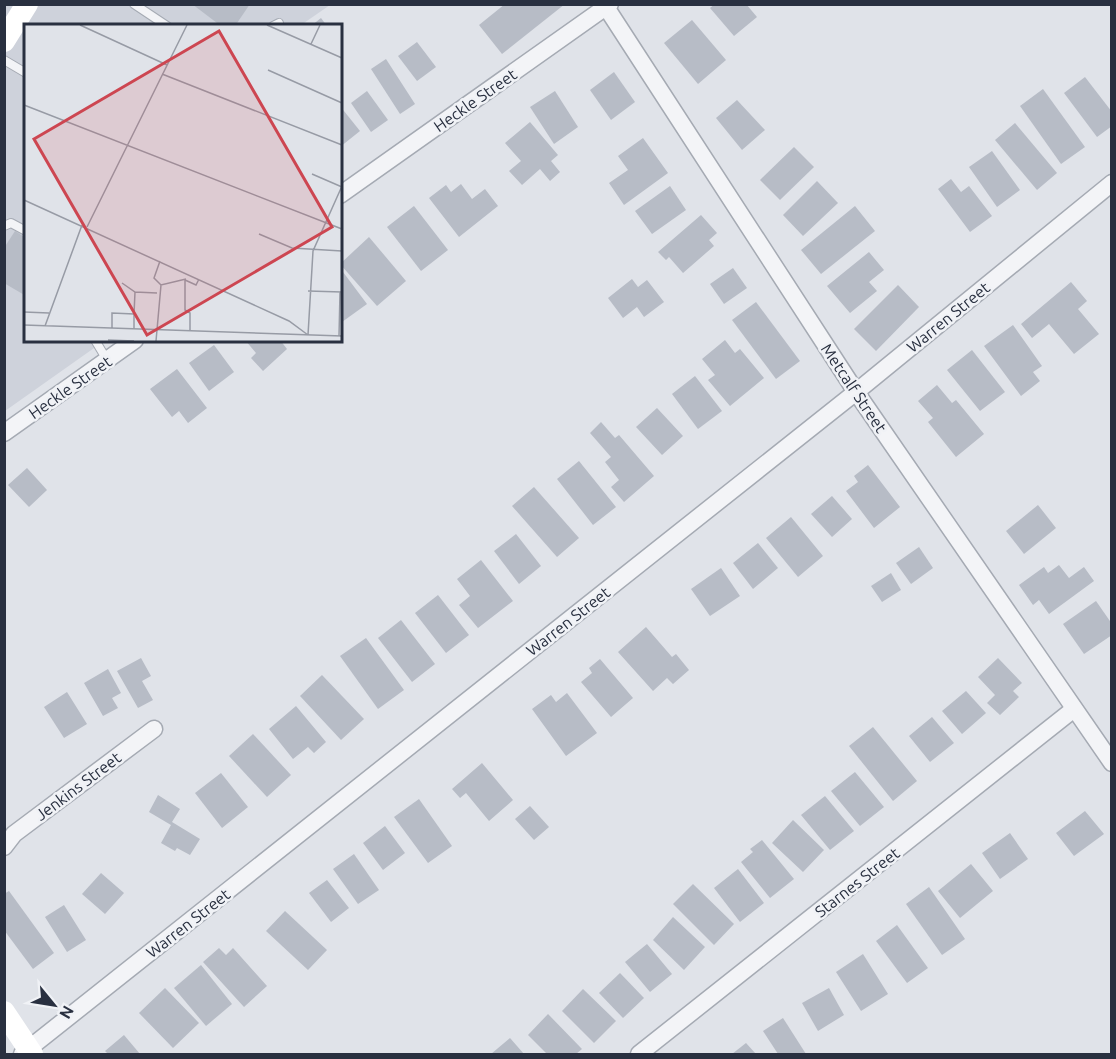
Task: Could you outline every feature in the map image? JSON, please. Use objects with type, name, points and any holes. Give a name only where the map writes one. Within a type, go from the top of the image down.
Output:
[{"type":"main road","points":[[4,41],[27,4]]},
{"type":"main road","points":[[4,1011],[27,1053]]},
{"type":"street","name":"Heckle Street","points":[[342,194],[608,6]]},
{"type":"street","name":"Metcalf Street","points":[[608,6],[856,392],[1074,709],[1109,753]]},
{"type":"street","name":"Warren Street","points":[[27,1053],[856,392],[1112,183]]},
{"type":"street","name":"Heckle Street","points":[[4,433],[132,342]]},
{"type":"street","name":"Starnes Street","points":[[639,1054],[1074,709]]},
{"type":"street","name":"Jenkins Street","points":[[4,847],[14,834],[154,729]]},
{"type":"lane","points":[[134,4],[164,24]]},
{"type":"lane","points":[[4,60],[24,72]]},
{"type":"lane","points":[[4,226],[11,223],[24,230]]},
{"type":"lane","points":[[96,342],[107,360]]},
{"type":"shaded area","points":[[5,5],[330,5],[302,24],[24,24],[24,342],[103,342],[5,411]]},
{"type":"building","points":[[192,4],[250,4],[236,24],[218,24]]},
{"type":"building","points":[[505,4],[565,4],[502,54],[479,25]]},
{"type":"building","points":[[715,4],[746,4],[757,17],[734,36],[710,8]]},
{"type":"building","points":[[321,18],[326,24],[314,24]]},
{"type":"building","points":[[692,20],[726,60],[698,84],[664,43]]},
{"type":"building","points":[[417,42],[436,67],[417,81],[398,56]]},
{"type":"building","points":[[386,59],[415,104],[400,114],[371,69]]},
{"type":"building","points":[[614,72],[635,102],[611,120],[590,90]]},
{"type":"building","points":[[1085,77],[1112,112],[1112,126],[1097,137],[1064,93]]},
{"type":"building","points":[[1043,89],[1085,147],[1061,164],[1020,106]]},
{"type":"building","points":[[367,91],[388,120],[371,132],[351,103]]},
{"type":"building","points":[[555,91],[578,127],[554,144],[530,107]]},
{"type":"building","points":[[737,100],[765,130],[742,150],[716,118]]},
{"type":"building","points":[[342,108],[360,131],[342,145]]},
{"type":"building","points":[[530,122],[558,155],[551,161],[560,172],[550,181],[540,169],[522,185],[509,171],[521,161],[505,143]]},
{"type":"building","points":[[1015,123],[1057,173],[1037,190],[995,140]]},
{"type":"building","points":[[643,138],[668,173],[624,205],[609,183],[628,170],[618,156]]},
{"type":"building","points":[[794,147],[814,167],[780,200],[760,180]]},
{"type":"building","points":[[992,151],[1020,190],[997,207],[969,167]]},
{"type":"building","points":[[951,179],[961,192],[969,186],[992,216],[970,232],[938,189]]},
{"type":"building","points":[[817,181],[838,203],[803,236],[783,215]]},
{"type":"building","points":[[461,184],[472,199],[485,189],[498,206],[459,237],[429,198],[446,185],[451,192]]},
{"type":"building","points":[[670,186],[686,210],[652,234],[635,211]]},
{"type":"building","points":[[414,206],[448,250],[421,271],[387,227]]},
{"type":"building","points":[[855,206],[875,231],[821,274],[801,250]]},
{"type":"building","points":[[701,215],[717,233],[709,240],[714,246],[683,273],[669,257],[666,260],[658,252]]},
{"type":"building","points":[[15,231],[24,237],[24,295],[4,283],[4,248]]},
{"type":"building","points":[[369,237],[406,281],[377,306],[342,266],[342,262]]},
{"type":"building","points":[[869,252],[884,270],[869,282],[877,291],[850,313],[827,286]]},
{"type":"building","points":[[733,268],[747,288],[724,304],[710,284]]},
{"type":"building","points":[[342,271],[367,304],[342,322]]},
{"type":"building","points":[[632,279],[638,287],[647,280],[664,302],[644,317],[637,307],[623,318],[608,298]]},
{"type":"building","points":[[1071,282],[1087,301],[1078,309],[1099,334],[1074,354],[1049,324],[1032,338],[1021,324]]},
{"type":"building","points":[[898,285],[919,307],[876,351],[854,329]]},
{"type":"building","points":[[756,302],[800,361],[776,379],[732,320]]},
{"type":"building","points":[[1013,325],[1042,366],[1033,372],[1040,381],[1021,396],[984,346]]},
{"type":"building","points":[[725,340],[735,353],[740,349],[764,378],[730,406],[708,380],[715,375],[702,359]]},
{"type":"building","points":[[247,342],[282,342],[287,349],[263,371],[251,358],[256,353]]},
{"type":"building","points":[[214,345],[234,372],[209,391],[189,363]]},
{"type":"building","points":[[972,350],[1005,392],[980,411],[947,370]]},
{"type":"building","points":[[177,369],[207,408],[188,423],[179,411],[172,417],[150,389]]},
{"type":"building","points":[[695,376],[722,411],[698,429],[672,394]]},
{"type":"building","points":[[937,385],[952,403],[956,400],[984,434],[956,457],[928,422],[933,418],[918,401]]},
{"type":"building","points":[[657,408],[683,436],[662,455],[636,427]]},
{"type":"building","points":[[601,422],[615,438],[619,435],[654,476],[624,502],[611,487],[619,480],[605,462],[611,457],[590,433]]},
{"type":"building","points":[[579,461],[616,507],[593,525],[557,479]]},
{"type":"building","points":[[868,465],[900,507],[874,528],[846,491],[858,482],[854,476]]},
{"type":"building","points":[[27,468],[47,490],[29,507],[8,485]]},
{"type":"building","points":[[534,487],[579,538],[557,557],[512,506]]},
{"type":"building","points":[[832,496],[852,519],[832,537],[811,514]]},
{"type":"building","points":[[1038,505],[1056,528],[1024,554],[1006,531]]},
{"type":"building","points":[[791,517],[823,556],[798,577],[766,538]]},
{"type":"building","points":[[516,534],[541,566],[519,584],[494,551]]},
{"type":"building","points":[[758,543],[778,568],[753,589],[733,563]]},
{"type":"building","points":[[919,547],[933,568],[911,584],[896,563]]},
{"type":"building","points":[[481,560],[513,601],[478,628],[459,605],[470,596],[457,579]]},
{"type":"building","points":[[1059,565],[1069,578],[1084,567],[1094,581],[1049,614],[1039,600],[1033,605],[1019,585],[1044,567],[1048,573]]},
{"type":"building","points":[[721,568],[740,596],[710,616],[691,589]]},
{"type":"building","points":[[891,573],[901,590],[882,602],[871,586]]},
{"type":"building","points":[[438,595],[469,635],[446,653],[415,613]]},
{"type":"building","points":[[1096,601],[1112,624],[1112,635],[1084,654],[1063,624]]},
{"type":"building","points":[[401,620],[435,664],[412,682],[378,638]]},
{"type":"building","points":[[646,627],[672,657],[676,654],[689,670],[673,684],[667,678],[653,691],[618,652]]},
{"type":"building","points":[[366,638],[404,690],[378,709],[340,656]]},
{"type":"building","points":[[141,658],[151,676],[142,681],[153,700],[138,708],[117,671]]},
{"type":"building","points":[[998,658],[1022,683],[1013,691],[1019,697],[1000,715],[987,703],[995,695],[978,677]]},
{"type":"building","points":[[600,659],[633,698],[611,717],[581,682],[592,673],[589,668]]},
{"type":"building","points":[[108,669],[121,693],[112,698],[118,708],[103,716],[84,683]]},
{"type":"building","points":[[322,675],[364,719],[341,740],[300,696]]},
{"type":"building","points":[[966,691],[986,713],[962,734],[942,711]]},
{"type":"building","points":[[67,692],[87,724],[64,738],[44,707]]},
{"type":"building","points":[[567,693],[597,733],[566,756],[532,709],[551,695],[556,702]]},
{"type":"building","points":[[296,706],[326,742],[314,753],[308,747],[293,759],[269,729]]},
{"type":"building","points":[[932,717],[954,743],[930,762],[909,736]]},
{"type":"building","points":[[873,727],[917,781],[893,801],[849,746]]},
{"type":"building","points":[[253,734],[291,775],[267,797],[229,756]]},
{"type":"building","points":[[482,763],[513,800],[489,821],[466,793],[460,798],[452,789]]},
{"type":"building","points":[[855,772],[884,807],[860,826],[831,791]]},
{"type":"building","points":[[221,773],[248,807],[222,828],[195,793]]},
{"type":"building","points":[[158,795],[180,809],[172,822],[200,839],[190,855],[177,848],[175,851],[161,843],[171,825],[149,812]]},
{"type":"building","points":[[825,796],[854,831],[830,850],[801,815]]},
{"type":"building","points":[[419,799],[452,846],[428,863],[394,817]]},
{"type":"building","points":[[530,806],[549,827],[534,840],[515,819]]},
{"type":"building","points":[[1085,811],[1104,834],[1074,856],[1056,833]]},
{"type":"building","points":[[793,820],[824,850],[803,872],[772,843]]},
{"type":"building","points":[[385,826],[405,853],[383,870],[363,843]]},
{"type":"building","points":[[1010,833],[1028,859],[1000,879],[982,853]]},
{"type":"building","points":[[762,840],[794,879],[770,898],[741,862],[753,852],[750,849]]},
{"type":"building","points":[[354,854],[379,890],[358,904],[333,869]]},
{"type":"building","points":[[971,864],[993,891],[960,918],[938,891]]},
{"type":"building","points":[[738,869],[764,903],[740,922],[714,888]]},
{"type":"building","points":[[101,873],[124,893],[105,914],[82,894]]},
{"type":"building","points":[[327,880],[349,908],[331,922],[309,893]]},
{"type":"building","points":[[693,884],[734,924],[714,945],[673,904]]},
{"type":"building","points":[[929,887],[965,939],[942,955],[906,904]]},
{"type":"building","points":[[9,891],[54,953],[33,969],[4,930],[4,894]]},
{"type":"building","points":[[64,905],[86,940],[67,952],[45,917]]},
{"type":"building","points":[[285,911],[327,950],[308,970],[266,931]]},
{"type":"building","points":[[673,917],[705,947],[684,970],[653,940]]},
{"type":"building","points":[[897,925],[928,968],[907,983],[876,941]]},
{"type":"building","points":[[647,944],[672,974],[650,992],[625,962]]},
{"type":"building","points":[[219,948],[226,955],[233,948],[267,986],[244,1007],[203,962]]},
{"type":"building","points":[[863,954],[888,994],[861,1011],[836,972]]},
{"type":"building","points":[[201,965],[232,1004],[206,1026],[174,988]]},
{"type":"building","points":[[620,973],[644,998],[623,1018],[599,993]]},
{"type":"building","points":[[165,988],[199,1023],[173,1048],[139,1013]]},
{"type":"building","points":[[829,988],[844,1015],[818,1031],[802,1003]]},
{"type":"building","points":[[583,989],[616,1021],[594,1043],[562,1011]]},
{"type":"building","points":[[548,1014],[582,1049],[576,1054],[547,1054],[528,1035]]},
{"type":"building","points":[[783,1018],[806,1054],[778,1054],[763,1031]]},
{"type":"building","points":[[124,1035],[140,1054],[108,1054],[105,1051]]},
{"type":"building","points":[[510,1038],[524,1054],[491,1054]]},
{"type":"building","points":[[746,1043],[756,1054],[732,1054]]}]
